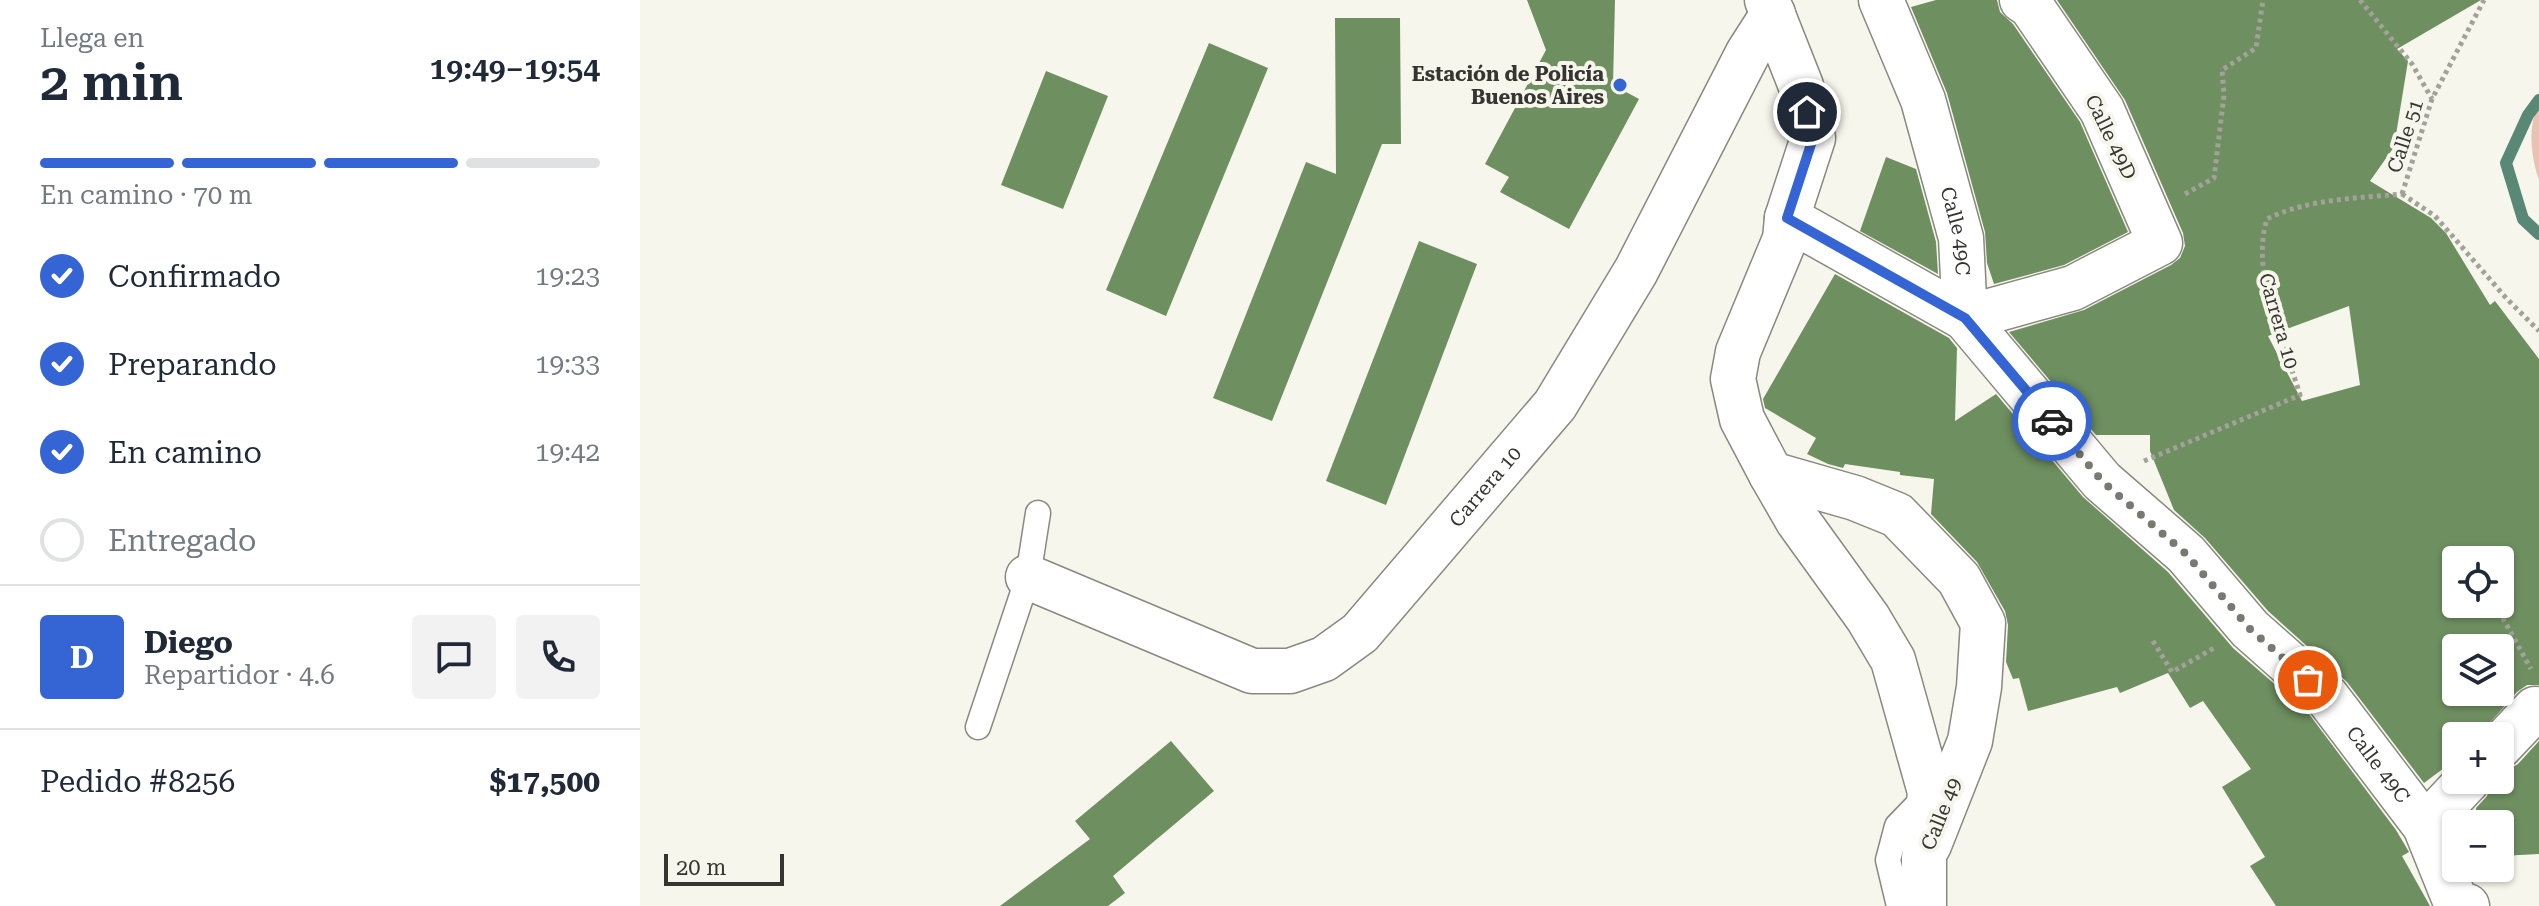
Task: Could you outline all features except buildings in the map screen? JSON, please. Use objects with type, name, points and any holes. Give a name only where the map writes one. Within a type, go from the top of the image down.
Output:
[{"type":"street","name":"Calle 49D","points":[[2022,0],[2031,6],[2102,110],[2154,228]]},
{"type":"street","name":"Calle 49C","points":[[1895,3],[1961,238],[1965,318],[2102,481],[2186,554],[2250,629],[2327,697],[2425,826],[2460,905]]},
{"type":"street","name":"Calle 49","points":[[1770,7],[1801,86],[1813,138],[1787,218],[1785,239],[1738,352],[1733,379],[1742,419],[1771,474],[1798,521],[1868,618],[1893,660],[1930,792],[1924,859]]},
{"type":"street","name":"Carrera 10","points":[[1028,577],[1252,671],[1290,671],[1324,659],[1360,633],[1555,405],[1636,271],[1770,7]]},
{"type":"street","points":[[1787,218],[1965,318],[2073,288],[2154,228]]},
{"type":"street","name":"Calle 49","points":[[1771,474],[1855,498],[1897,515],[1959,579],[1983,623],[1979,687],[1970,741],[1924,859]]},
{"type":"street","points":[[2514,724],[2535,692]]},
{"type":"street","points":[[2425,826],[2455,794]]},
{"type":"street","points":[[1924,859],[1924,906]]},
{"type":"lane","points":[[978,727],[1028,577],[1038,513]]},
{"type":"lane","points":[[1899,906],[1888,860],[1897,826],[1930,792]]},
{"type":"path","points":[[2154,228],[2214,178],[2224,95],[2222,70],[2256,48],[2263,0]]},
{"type":"path","points":[[2360,0],[2412,64],[2432,99]]},
{"type":"path","name":"Calle 51","points":[[2484,0],[2432,99],[2402,194],[2435,216],[2539,331]]},
{"type":"path","name":"Carrera 10","points":[[2102,481],[2300,395],[2269,297],[2261,259],[2261,236],[2267,219],[2282,212],[2340,199],[2402,194]]},
{"type":"path","points":[[2501,618],[2535,692]]},
{"type":"path","points":[[2153,641],[2172,672],[2250,629]]},
{"type":"shaded area","points":[[2539,104],[2539,180],[2532,142],[2533,122]]},
{"type":"waterway","points":[[2539,100],[2528,115],[2506,163],[2523,219],[2539,234]]},
{"type":"way so far","points":[[2052,421],[2102,481],[2186,554],[2250,629],[2308,680]]},
{"type":"place","name":"Estación de Policía Buenos Aires","points":[[1620,85]]},
{"type":"route","points":[[1807,112],[1813,138],[1787,218],[1965,318],[2052,421]]}]
